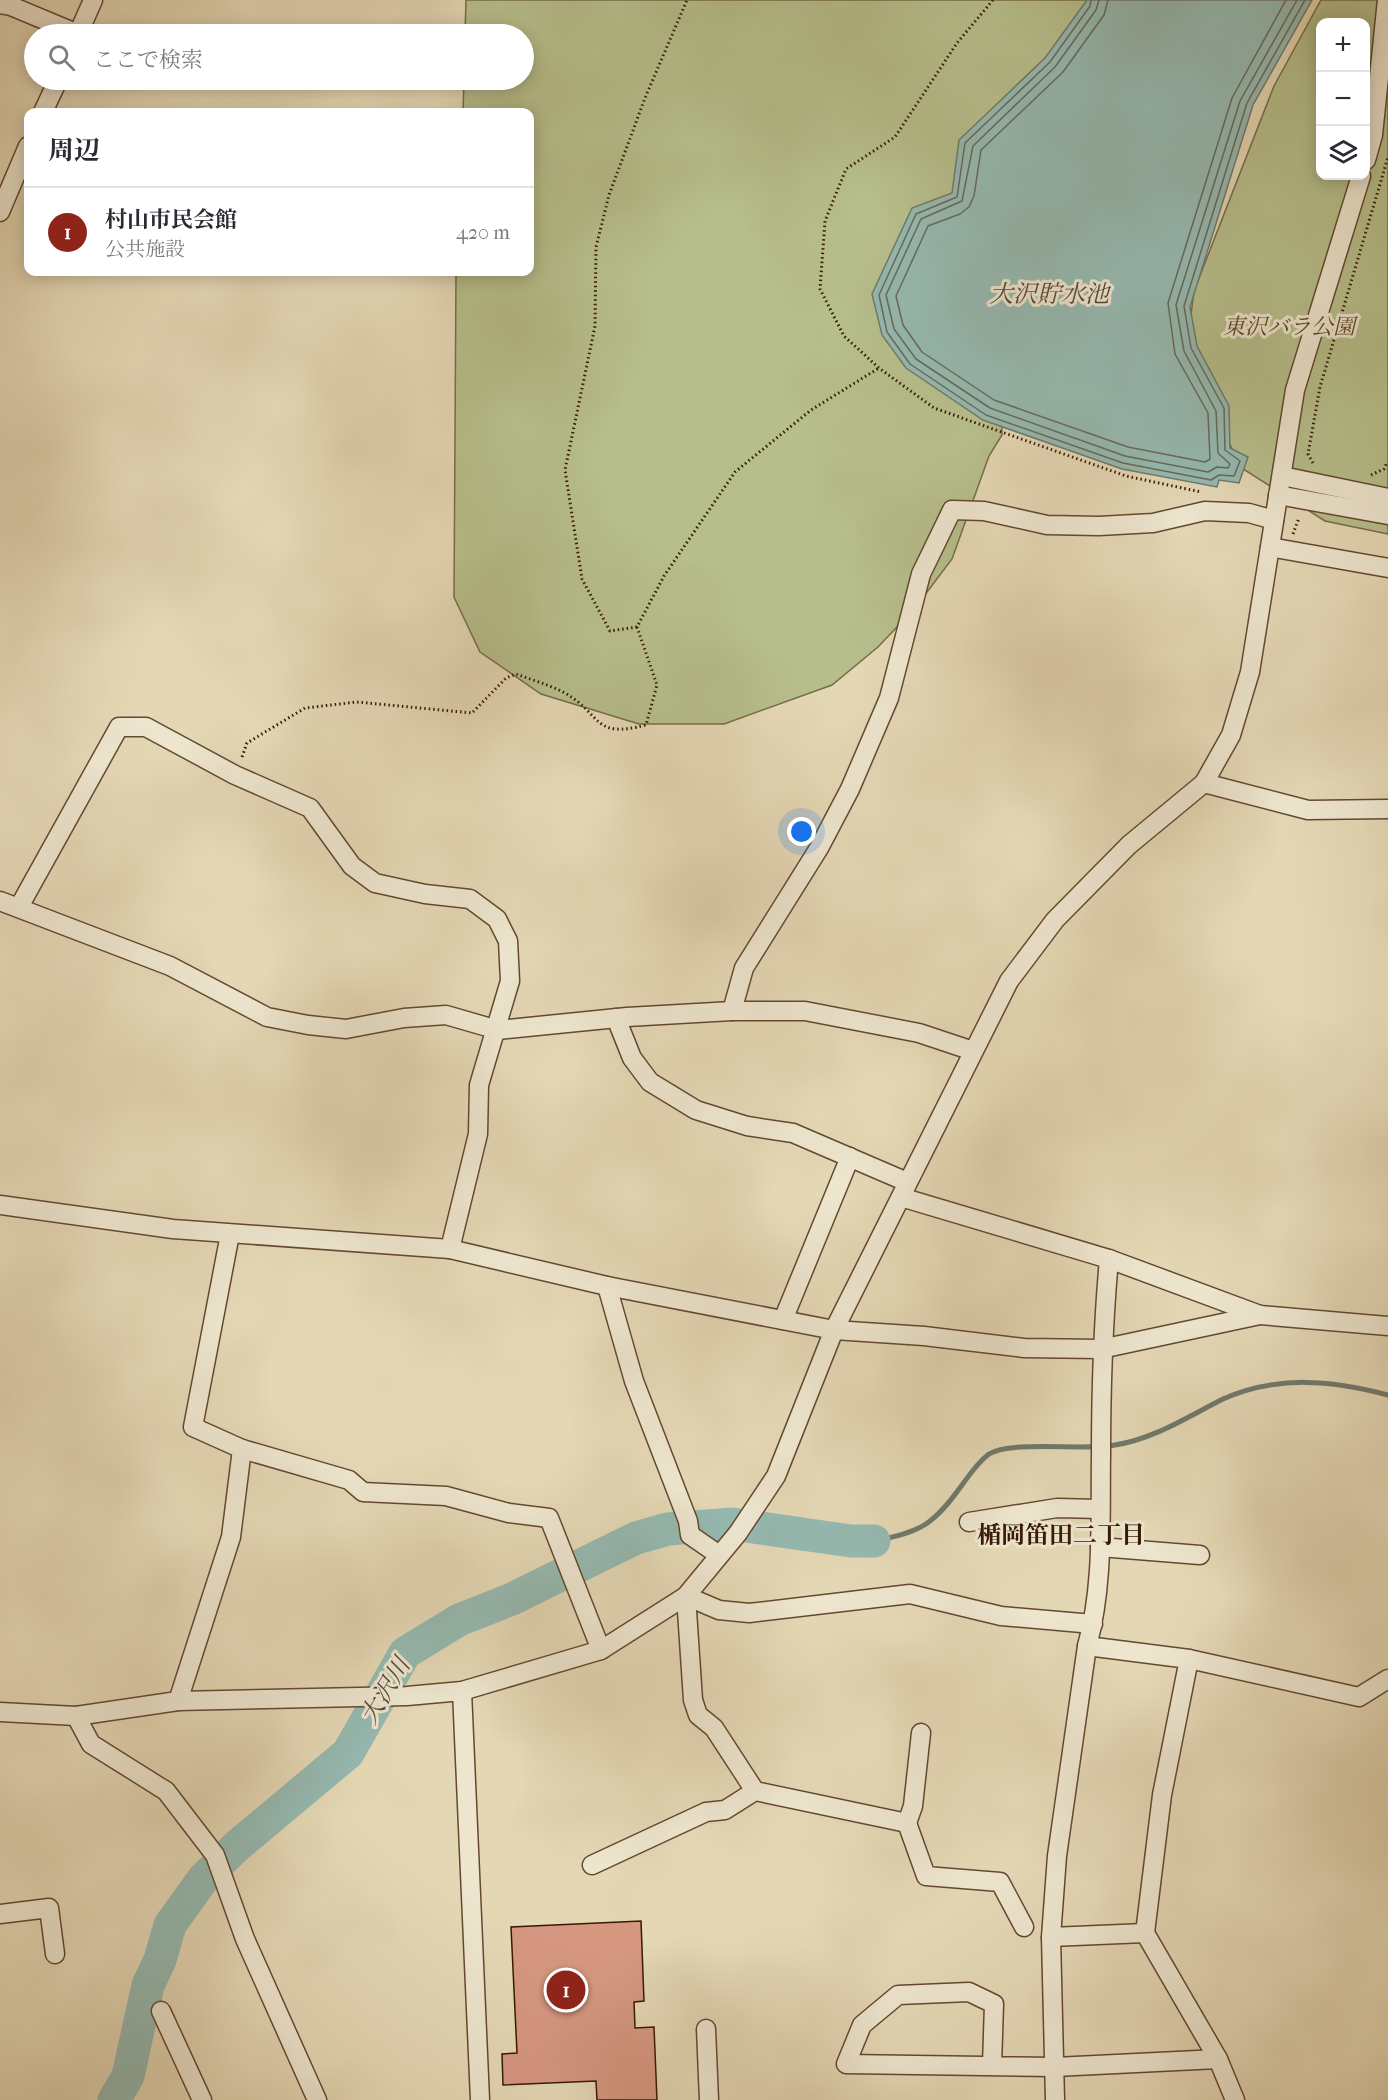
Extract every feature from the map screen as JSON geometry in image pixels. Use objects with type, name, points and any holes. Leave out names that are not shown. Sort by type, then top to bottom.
[{"type":"street","points":[[82,24],[93,0]]},
{"type":"street","points":[[1370,144],[1373,135],[1387,0]]},
{"type":"street","points":[[0,4],[11,6],[54,24]]},
{"type":"street","points":[[45,108],[53,90]]},
{"type":"street","points":[[0,212],[24,156]]},
{"type":"street","points":[[0,1713],[76,1716],[178,1701],[407,1696],[462,1691],[601,1650],[686,1596],[738,1533],[776,1476],[834,1330],[1009,981],[1055,920],[1129,845],[1204,783],[1231,735],[1250,672],[1295,390],[1360,180]]},
{"type":"street","points":[[1282,476],[1388,498]]},
{"type":"street","points":[[1278,495],[1388,515]]},
{"type":"street","points":[[732,1011],[744,969],[819,848],[850,789],[889,698],[921,574],[952,510],[984,511],[1047,525],[1099,526],[1153,523],[1205,511],[1249,513],[1274,520]]},
{"type":"street","points":[[1270,547],[1388,568]]},
{"type":"street","points":[[19,907],[119,727],[146,727],[235,776],[310,808],[352,866],[375,883],[425,894],[470,899],[497,919],[508,940],[510,981],[498,1030],[479,1085],[478,1134],[450,1249]]},
{"type":"street","points":[[1204,783],[1308,810],[1388,808]]},
{"type":"street","points":[[0,901],[170,966],[267,1017],[346,1029],[404,1018],[446,1015],[498,1030],[616,1018],[732,1011],[805,1011],[919,1033],[973,1051]]},
{"type":"street","points":[[616,1018],[632,1058],[650,1082],[696,1110],[747,1126],[793,1133],[850,1157],[904,1190],[1109,1259],[1260,1315],[1388,1326]]},
{"type":"street","points":[[783,1320],[850,1157]]},
{"type":"street","points":[[0,1205],[173,1229],[450,1249],[607,1286],[834,1330],[924,1336],[1024,1348],[1101,1349],[1260,1315]]},
{"type":"street","points":[[230,1234],[193,1427],[242,1449],[349,1480],[363,1492],[446,1496],[509,1513],[549,1518],[564,1562],[601,1650]]},
{"type":"street","points":[[1055,2100],[1051,1937],[1057,1856],[1087,1646],[1093,1624],[1100,1547],[1101,1349],[1109,1259]]},
{"type":"street","points":[[607,1286],[634,1381],[689,1528],[719,1555]]},
{"type":"street","points":[[178,1701],[231,1537],[242,1449]]},
{"type":"street","points":[[969,1522],[1057,1508],[1100,1509]]},
{"type":"street","points":[[1100,1547],[1200,1555]]},
{"type":"street","points":[[686,1596],[719,1610],[749,1613],[910,1594],[1001,1616],[1093,1624]]},
{"type":"street","points":[[686,1596],[693,1700],[698,1715],[714,1728],[755,1791],[907,1823]]},
{"type":"street","points":[[1087,1646],[1189,1659],[1359,1697],[1388,1679]]},
{"type":"street","points":[[1189,1659],[1162,1795],[1144,1933],[1218,2059],[1235,2100]]},
{"type":"street","points":[[462,1691],[480,2100]]},
{"type":"street","points":[[76,1716],[91,1744],[166,1791],[215,1855],[245,1939],[317,2100]]},
{"type":"street","points":[[921,1733],[913,1806],[907,1823],[926,1876],[1000,1882],[1024,1927]]},
{"type":"street","points":[[592,1865],[706,1812],[726,1810],[755,1791]]},
{"type":"street","points":[[0,1914],[49,1908],[55,1954]]},
{"type":"street","points":[[1051,1937],[1144,1933]]},
{"type":"street","points":[[992,2066],[994,2004],[969,1992],[898,1995],[862,2025],[846,2064],[1055,2067],[1218,2059]]},
{"type":"street","points":[[161,2012],[202,2100]]},
{"type":"street","points":[[706,2030],[709,2100]]},
{"type":"path","points":[[637,627],[610,632],[582,579],[565,470],[595,326],[596,247],[609,195],[645,98],[687,0]]},
{"type":"path","points":[[993,0],[957,43],[895,136],[846,169],[825,221],[820,289],[844,336],[879,368],[934,408],[1126,476],[1207,493]]},
{"type":"path","points":[[1319,467],[1311,462],[1308,454],[1320,387],[1388,157]]},
{"type":"path","points":[[235,776],[247,743],[305,708],[357,702],[472,713],[506,678],[516,674],[566,694],[603,726],[621,731],[646,725],[657,685],[637,627],[664,576],[735,472],[811,410],[879,368]]},
{"type":"path","points":[[1367,476],[1384,470],[1387,462]]},
{"type":"green space","points":[[466,0],[1105,0],[1002,358],[1002,435],[989,456],[952,559],[915,608],[878,647],[832,685],[724,724],[639,724],[541,694],[480,652],[454,597],[456,276],[534,276],[534,108],[463,108],[464,90],[534,90],[534,24],[465,24]]},
{"type":"green space","name":"東沢バラ公園","points":[[1321,0],[1388,0],[1388,534],[1325,521],[1240,467],[1187,346],[1194,291],[1274,86]]},
{"type":"water","name":"大沢貯水池","points":[[1087,0],[1312,0],[1253,105],[1190,307],[1197,346],[1229,406],[1230,448],[1248,457],[1239,483],[1219,480],[1217,487],[1122,469],[983,420],[906,368],[882,335],[872,294],[912,208],[952,193],[959,140],[1045,58]]},
{"type":"building","points":[[641,1921],[644,2001],[634,2002],[635,2028],[654,2027],[657,2100],[597,2100],[596,2081],[503,2085],[502,2054],[517,2053],[511,1927]]},
{"type":"waterway","points":[[874,1541],[916,1530],[935,1517],[974,1468],[989,1454],[999,1450],[1030,1447],[1102,1447],[1129,1442],[1144,1438],[1243,1391],[1284,1383],[1326,1383],[1388,1395]]},
{"type":"waterway","name":"大沢川","points":[[114,2100],[128,2076],[148,1985],[160,1960],[170,1925],[203,1879],[237,1846],[348,1753],[405,1653],[459,1620],[512,1599],[636,1538],[668,1529],[732,1524],[851,1541],[874,1541]]},
{"type":"place","name":"村山市民会館","points":[[566,1990]]},
{"type":"district","name":"楯岡笛田二丁目","points":[[1061,1535]]}]
